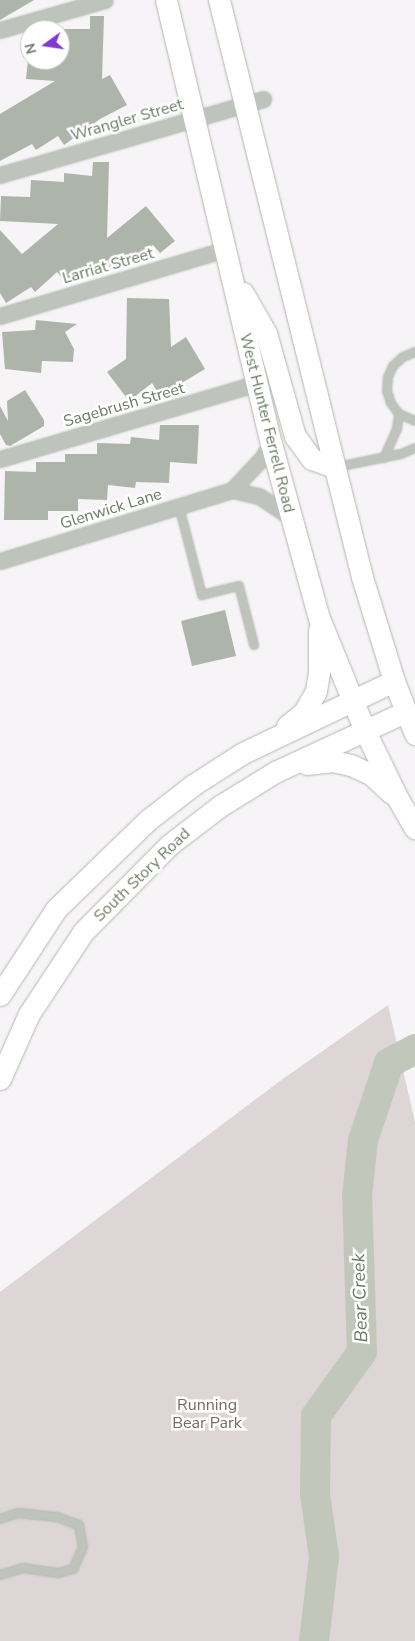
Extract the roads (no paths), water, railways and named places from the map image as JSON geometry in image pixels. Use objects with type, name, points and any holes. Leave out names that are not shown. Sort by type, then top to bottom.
[{"type":"main road","name":"West Hunter Ferrell Road","points":[[166,0],[196,118],[271,443],[319,618],[365,731],[398,799],[415,829]]},
{"type":"main road","points":[[219,0],[254,102],[334,467],[362,577],[394,682],[415,734]]},
{"type":"main road","points":[[232,274],[266,332],[295,436],[312,459],[334,467]]},
{"type":"main road","points":[[266,742],[304,712],[316,691],[319,673],[319,618]]},
{"type":"main road","name":"South Story Road","points":[[0,995],[56,910],[148,820],[193,785],[243,752],[394,682]]},
{"type":"main road","name":"South Story Road","points":[[0,1079],[29,1014],[83,932],[169,845],[220,806],[275,772],[405,712]]},
{"type":"main road","points":[[275,772],[316,761],[342,763],[372,775],[398,799]]},
{"type":"street","points":[[0,30],[105,0]]},
{"type":"street","name":"Wrangler Street","points":[[0,175],[254,102]]},
{"type":"street","name":"Larriat Street","points":[[0,316],[226,249]]},
{"type":"street","name":"Sagebrush Street","points":[[0,459],[258,383]]},
{"type":"street","points":[[232,490],[262,458],[271,443]]},
{"type":"street","name":"Glenwick Lane","points":[[0,561],[232,490],[259,496],[290,517]]},
{"type":"lane","points":[[415,352],[403,357],[393,366],[388,378],[387,391],[390,404],[399,414],[415,421]]},
{"type":"lane","points":[[384,458],[397,429],[399,414]]},
{"type":"lane","points":[[334,467],[384,458],[415,448]]},
{"type":"lane","points":[[179,506],[202,595],[239,586],[254,645]]},
{"type":"lane","points":[[0,1519],[18,1513],[57,1517],[78,1525],[82,1548],[73,1569],[58,1573],[23,1568],[0,1575]]},
{"type":"waterway","name":"Bear Creek","points":[[314,1641],[324,1557],[315,1494],[316,1416],[362,1352],[357,1196],[363,1140],[389,1063],[415,1049]]},
{"type":"park label","name":"Running Bear Park","points":[[207,1414]]}]
